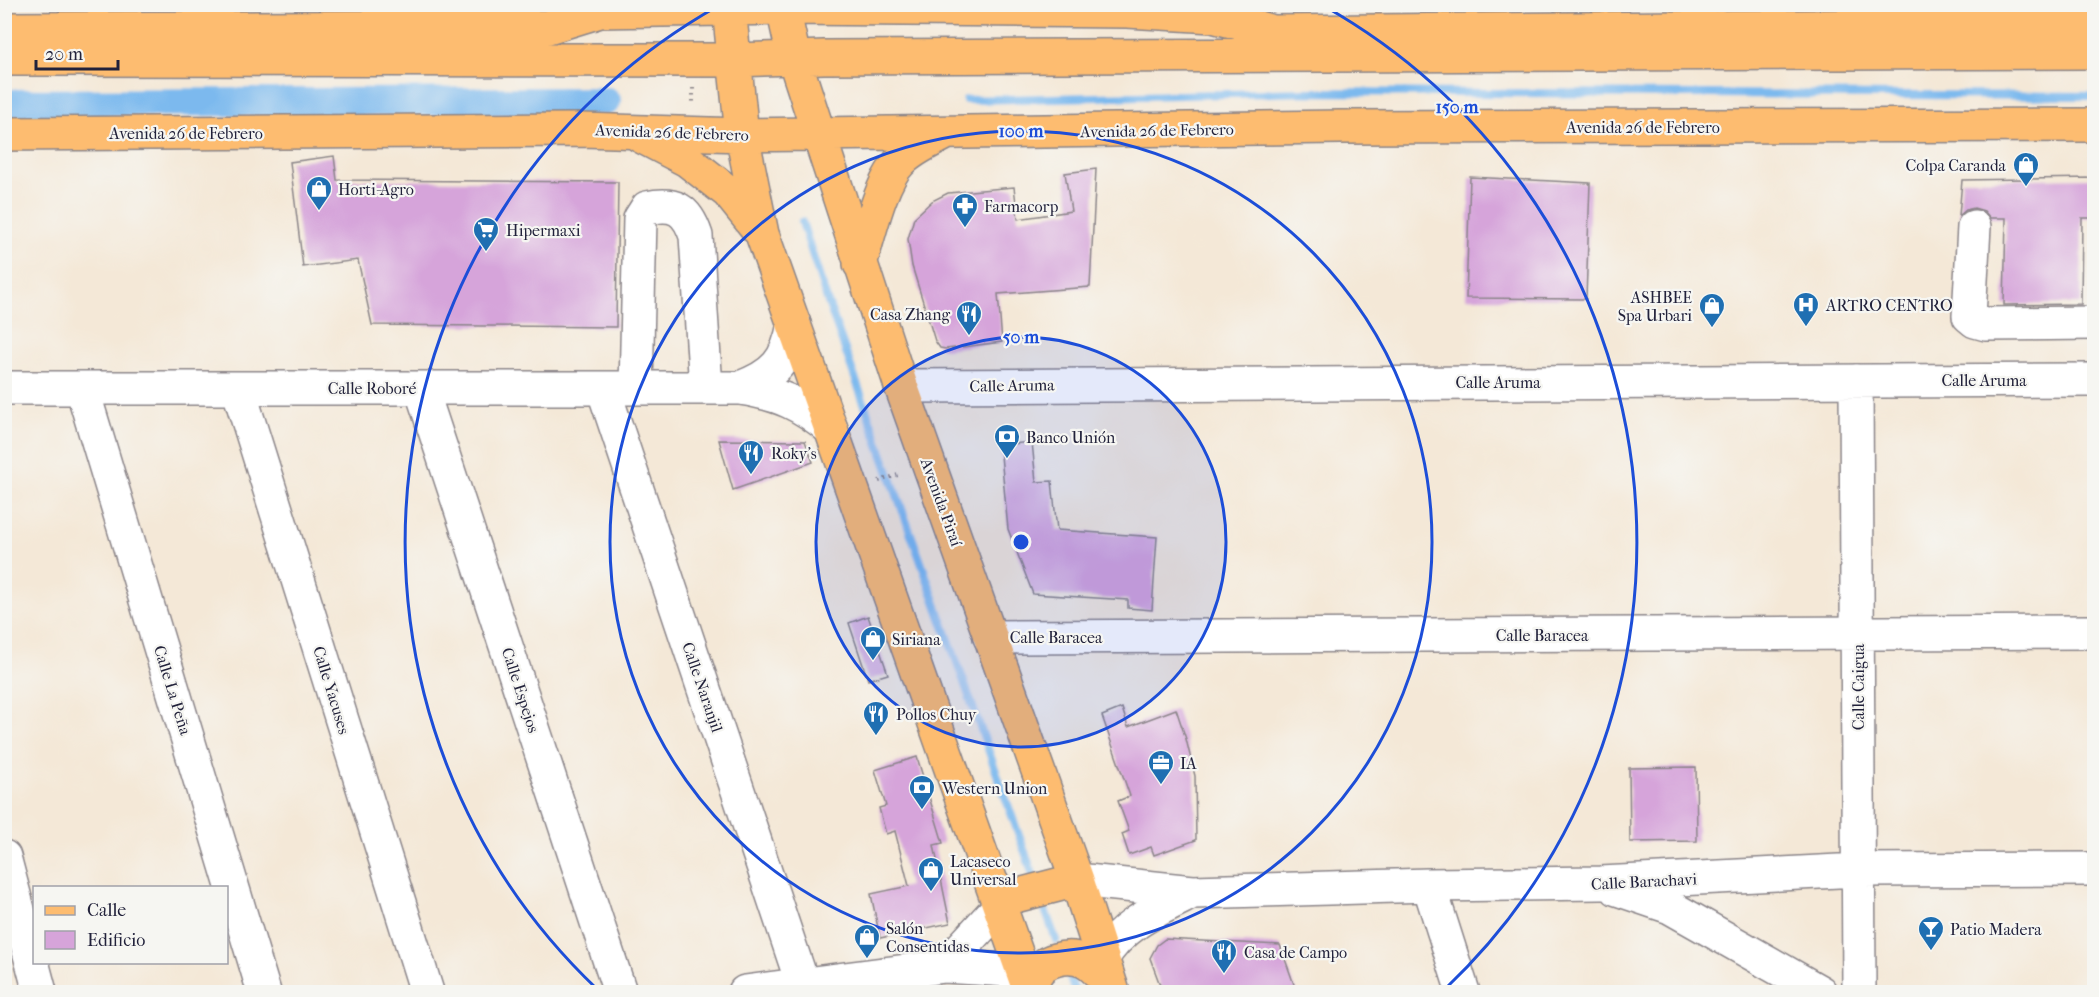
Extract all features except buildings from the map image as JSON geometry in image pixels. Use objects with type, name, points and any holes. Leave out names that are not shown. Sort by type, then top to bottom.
[{"type":"main road","points":[[1623,4],[1694,28]]},
{"type":"main road","points":[[4,29],[548,27],[611,8],[729,6],[1226,10],[1273,32],[2094,24]]},
{"type":"main road","points":[[729,6],[742,135],[762,234],[1029,985]]},
{"type":"main road","name":"Avenida Piraí","points":[[782,6],[794,58],[860,264],[901,386],[1063,839],[1108,978]]},
{"type":"main road","points":[[4,59],[734,60],[2094,52]]},
{"type":"main road","name":"Avenida 26 de Febrero","points":[[5,137],[630,130],[742,135],[1341,127],[2094,125]]},
{"type":"main road","points":[[630,130],[687,160],[728,192],[762,234]]},
{"type":"main road","points":[[860,264],[876,211],[889,179],[899,162],[914,150],[946,133]]},
{"type":"main road","points":[[997,895],[1002,893],[1011,897],[1077,880]]},
{"type":"main road","points":[[1029,985],[1041,969],[1058,959],[1069,958],[1082,960],[1108,978]]},
{"type":"street","points":[[636,388],[640,219],[647,208],[663,205],[677,208],[690,219],[696,236],[706,388]]},
{"type":"street","points":[[1974,227],[1969,316],[1975,321],[1986,324],[2094,323]]},
{"type":"street","name":"Calle Roboré","points":[[740,388],[761,380],[778,366],[790,346],[794,324]]},
{"type":"street","name":"Calle Aruma","points":[[901,386],[2094,380]]},
{"type":"street","name":"Calle Caigua","points":[[1856,381],[1859,993]]},
{"type":"street","name":"Calle Roboré","points":[[4,388],[740,388],[766,392],[790,400],[812,413],[831,429]]},
{"type":"street","name":"Calle La Peña","points":[[82,388],[264,993]]},
{"type":"street","name":"Calle Yacuses","points":[[238,388],[427,993]]},
{"type":"street","name":"Calle Espejos","points":[[421,388],[620,993]]},
{"type":"street","name":"Calle Naranjil","points":[[603,388],[803,985]]},
{"type":"street","name":"Calle Baracea","points":[[990,637],[2094,632]]},
{"type":"street","name":"Calle Barachavi","points":[[1063,839],[1077,856],[1094,865],[1193,892]]},
{"type":"street","points":[[4,857],[40,993]]},
{"type":"street","name":"Calle Barachavi","points":[[1077,880],[1193,892],[1601,883],[1858,870],[2094,869]]},
{"type":"street","points":[[1601,883],[1670,908],[1820,993]]},
{"type":"street","points":[[1429,885],[1463,993]]},
{"type":"street","name":"Calle Barachavi","points":[[1108,978],[1110,944],[1144,917],[1193,892]]},
{"type":"street","points":[[945,966],[997,895]]},
{"type":"street","points":[[745,993],[945,966],[1029,985]]},
{"type":"path","points":[[872,484],[904,473]]},
{"type":"waterway","points":[[966,100],[1308,92],[2094,96]]},
{"type":"waterway","points":[[4,103],[607,101]]},
{"type":"waterway","points":[[802,222],[825,294],[1036,883]]},
{"type":"waterway","points":[[1044,907],[1056,940]]},
{"type":"waterway","points":[[1066,967],[1075,992]]},
{"type":"place","name":"Colpa Caranda","points":[[2026,188]]},
{"type":"place","name":"Horti-Agro","points":[[319,212]]},
{"type":"place","name":"Farmacorp","points":[[965,229]]},
{"type":"place","name":"Hipermaxi","points":[[486,253]]},
{"type":"place","name":"ARTRO CENTRO","points":[[1806,328]]},
{"type":"place","name":"ASHBEE Spa Urbari","points":[[1712,329]]},
{"type":"place","name":"Casa Zhang","points":[[969,337]]},
{"type":"place","name":"Banco Unión","points":[[1007,460]]},
{"type":"place","name":"Roky's","points":[[751,476]]},
{"type":"place","name":"Siriana","points":[[873,662]]},
{"type":"place","name":"Pollos Chuy","points":[[876,737]]},
{"type":"place","name":"IA","points":[[1161,786]]},
{"type":"place","name":"Western Union","points":[[922,811]]},
{"type":"place","name":"Lacaseco Universal","points":[[931,893]]},
{"type":"place","name":"Patio Madera","points":[[1931,952]]},
{"type":"place","name":"Salón Consentidas","points":[[867,960]]},
{"type":"place","name":"Casa de Campo","points":[[1224,975]]}]
